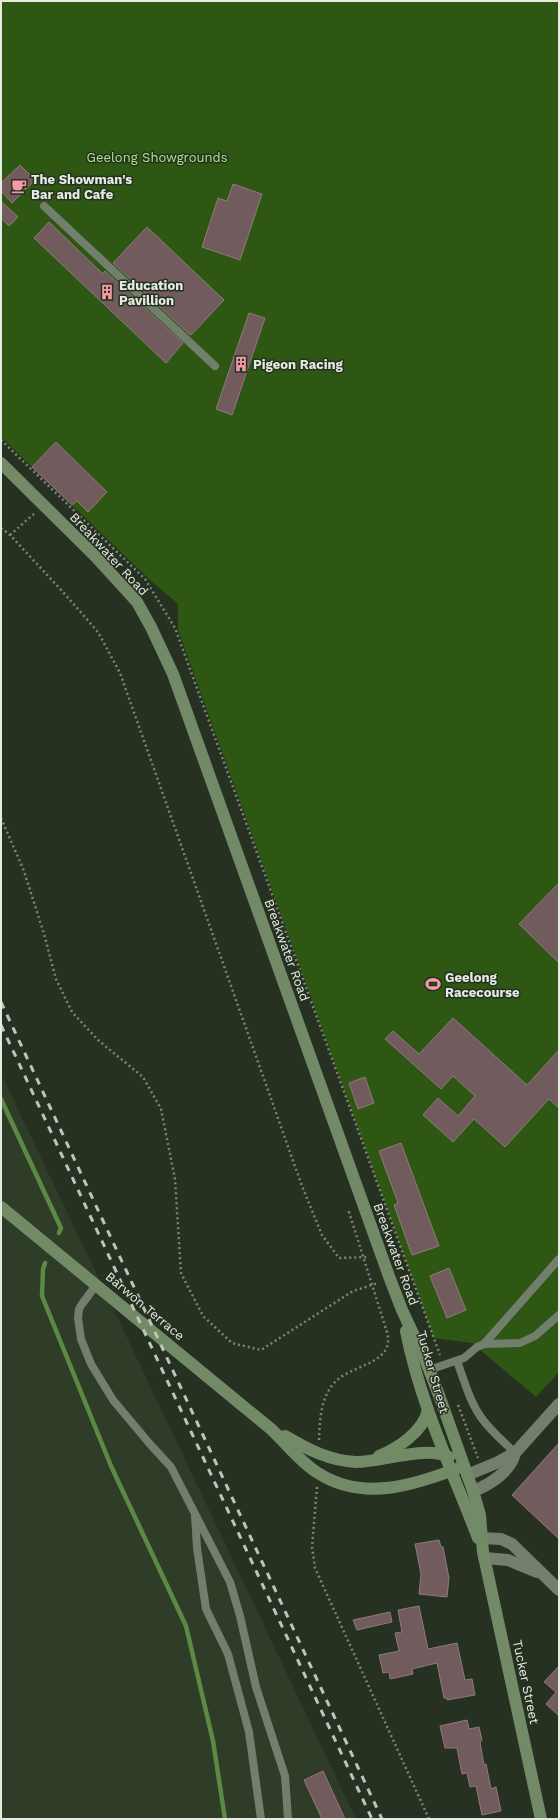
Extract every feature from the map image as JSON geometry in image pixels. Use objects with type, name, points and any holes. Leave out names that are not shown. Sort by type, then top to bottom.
[{"type":"street","name":"Breakwater Road","points":[[1,463],[95,556],[137,602],[151,627],[173,674],[381,1255],[402,1310],[429,1370],[473,1491]]},
{"type":"street","name":"Barwon Terrace","points":[[1,1207],[97,1284],[271,1429],[312,1469],[328,1479],[343,1484],[369,1488],[391,1488],[420,1482],[452,1471],[466,1470]]},
{"type":"street","name":"Tucker Street","points":[[402,1310],[428,1410],[444,1454],[480,1538],[541,1819]]},
{"type":"street","points":[[418,1374],[429,1370]]},
{"type":"street","points":[[444,1454],[466,1470],[496,1464],[515,1453],[559,1404]]},
{"type":"street","name":"Barwon Terrace","points":[[354,1462],[378,1456],[400,1445],[422,1424],[428,1410]]},
{"type":"street","name":"Barwon Terrace","points":[[271,1429],[318,1453],[337,1459],[354,1462],[374,1461],[427,1452],[444,1454]]},
{"type":"street","points":[[466,1470],[458,1487],[473,1491],[486,1486],[501,1474],[512,1463],[515,1453]]},
{"type":"street","name":"Tucker Street","points":[[473,1491],[480,1515],[480,1538]]},
{"type":"street","points":[[480,1538],[501,1539],[509,1542],[559,1590]]},
{"type":"street","points":[[484,1555],[515,1562],[542,1574]]},
{"type":"lane","points":[[44,206],[214,366]]},
{"type":"lane","points":[[484,1344],[559,1259]]},
{"type":"lane","points":[[97,1284],[82,1304],[78,1318],[81,1339],[91,1364],[122,1413],[172,1467],[184,1488],[194,1513],[232,1589],[240,1616],[256,1687],[285,1776],[288,1819]]},
{"type":"lane","points":[[429,1370],[457,1361],[484,1344],[520,1342],[535,1336],[559,1315]]},
{"type":"lane","points":[[457,1361],[471,1398],[482,1419],[515,1453]]},
{"type":"lane","points":[[194,1513],[197,1548],[206,1609],[228,1654],[249,1732],[261,1819]]},
{"type":"path","points":[[10,535],[44,506]]},
{"type":"path","points":[[1,528],[10,535],[98,632],[120,673],[299,1178],[322,1235],[339,1258],[381,1255]]},
{"type":"path","points":[[1,818],[24,871],[44,934],[56,979],[72,1012],[100,1041],[143,1077],[161,1109],[175,1179],[181,1273],[203,1316],[232,1343],[261,1350],[353,1291],[390,1279]]},
{"type":"shaded area","points":[[1,1074],[133,1350],[356,1819],[1,1819]]},
{"type":"green space","name":"Geelong Racecourse","points":[[1,1],[559,1],[559,1372],[536,1397],[472,1343],[434,1338],[178,630],[178,604],[151,581],[1,437]]},
{"type":"building","points":[[20,165],[35,180],[12,203],[1,191],[1,183]]},
{"type":"building","points":[[233,184],[262,194],[240,260],[202,247],[218,198],[227,201]]},
{"type":"building","points":[[1,201],[18,217],[9,226],[1,218]]},
{"type":"building","name":"Education Pavillion","points":[[49,222],[103,274],[105,271],[183,343],[166,363],[34,238]]},
{"type":"building","points":[[147,227],[224,300],[190,335],[113,263]]},
{"type":"building","name":"Pigeon Racing","points":[[249,313],[265,318],[232,415],[216,409]]},
{"type":"building","points":[[56,442],[107,492],[88,512],[77,501],[72,505],[32,467]]},
{"type":"building","points":[[559,883],[559,963],[519,924]]},
{"type":"building","points":[[453,1018],[527,1085],[559,1050],[559,1108],[549,1099],[505,1147],[474,1119],[453,1142],[423,1115],[438,1098],[458,1116],[475,1096],[453,1076],[441,1089],[385,1039],[393,1031],[419,1054]]},
{"type":"building","points":[[365,1077],[374,1103],[358,1109],[349,1083]]},
{"type":"building","points":[[401,1143],[439,1246],[412,1255],[394,1205],[398,1203],[379,1151]]},
{"type":"building","points":[[449,1268],[466,1310],[447,1318],[430,1276]]},
{"type":"building","points":[[559,1443],[559,1539],[512,1495]]},
{"type":"building","points":[[439,1540],[441,1547],[443,1547],[449,1578],[447,1597],[419,1594],[421,1574],[415,1544]]},
{"type":"building","points":[[419,1606],[428,1649],[457,1643],[465,1680],[472,1679],[475,1695],[447,1700],[447,1698],[444,1698],[437,1663],[412,1669],[413,1674],[390,1679],[389,1672],[383,1673],[379,1655],[399,1651],[395,1633],[402,1632],[398,1610]]},
{"type":"building","points":[[390,1612],[392,1622],[357,1630],[353,1620]]},
{"type":"building","points":[[559,1666],[559,1716],[546,1704],[556,1692],[544,1682]]},
{"type":"building","points":[[467,1720],[469,1729],[479,1727],[482,1740],[480,1742],[484,1765],[486,1764],[491,1789],[496,1787],[501,1811],[482,1815],[476,1786],[470,1787],[467,1773],[462,1774],[457,1748],[445,1748],[440,1726]]},
{"type":"building","points":[[323,1771],[345,1819],[322,1819],[304,1780]]},
{"type":"waterway","points":[[1,1099],[61,1228],[59,1233]]},
{"type":"waterway","points":[[45,1263],[43,1269],[42,1296],[111,1466],[186,1626],[213,1741],[225,1819]]},
{"type":"railway","points":[[1,1002],[382,1819]]},
{"type":"railway","points":[[1,1025],[372,1819]]},
{"type":"place","name":"The Showman's Bar and Cafe","points":[[19,186]]},
{"type":"place","name":"Education Pavillion","points":[[107,292]]},
{"type":"place","name":"Pigeon Racing","points":[[241,364]]},
{"type":"place","name":"Geelong Racecourse","points":[[433,984]]},
{"type":"park label","name":"Geelong Showgrounds","points":[[157,157]]}]
